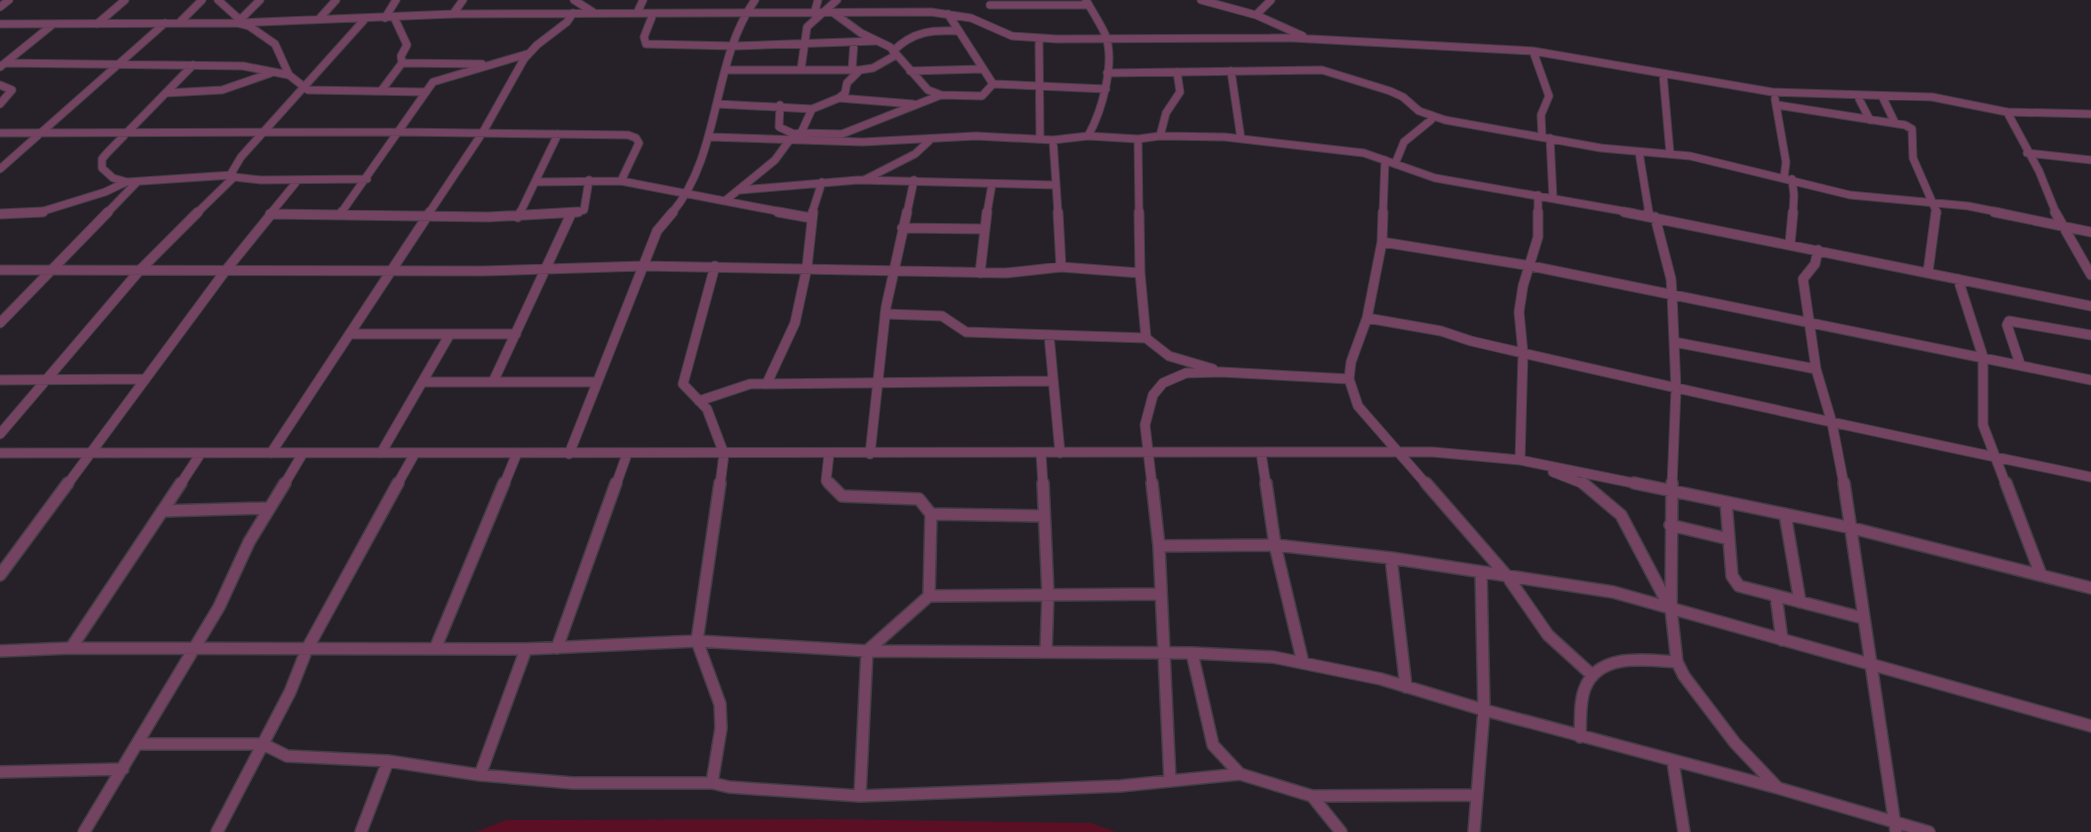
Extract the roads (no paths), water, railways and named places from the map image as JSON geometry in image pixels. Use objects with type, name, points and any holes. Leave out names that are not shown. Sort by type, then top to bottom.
[{"type":"street","points":[[0,7],[9,0]]},
{"type":"street","points":[[97,24],[125,0]]},
{"type":"street","points":[[179,23],[202,0]]},
{"type":"street","points":[[218,0],[238,19],[237,23]]},
{"type":"street","points":[[237,23],[260,0]]},
{"type":"street","points":[[320,19],[336,0]]},
{"type":"street","points":[[385,18],[396,0]]},
{"type":"street","points":[[453,13],[463,0]]},
{"type":"street","points":[[637,13],[643,0]]},
{"type":"street","points":[[569,454],[657,231],[688,194],[709,137],[726,70],[745,14],[755,0]]},
{"type":"street","points":[[817,14],[818,0]]},
{"type":"street","points":[[801,69],[807,27],[817,14],[837,0]]},
{"type":"street","points":[[975,19],[997,0]]},
{"type":"street","points":[[1256,15],[1271,0]]},
{"type":"street","points":[[576,1],[593,12]]},
{"type":"street","points":[[1206,1],[1256,15],[1300,36],[1327,39]]},
{"type":"street","points":[[990,5],[1087,2],[1106,37],[1107,73],[1100,116],[1088,136]]},
{"type":"street","points":[[929,4],[931,12]]},
{"type":"street","points":[[0,24],[237,23],[453,13],[931,12],[975,19],[1012,36],[1039,39],[1327,39],[1533,51],[1772,92],[1931,97],[2007,112],[2091,114]]},
{"type":"street","points":[[271,453],[482,132],[527,54],[567,22],[573,13]]},
{"type":"street","points":[[653,14],[644,37],[646,44],[734,46],[877,41]]},
{"type":"street","points":[[835,14],[894,53],[928,89],[941,95]]},
{"type":"street","points":[[948,14],[993,83],[1040,88],[1106,89]]},
{"type":"street","points":[[381,90],[402,64],[401,57],[407,45],[394,17]]},
{"type":"street","points":[[0,435],[140,270],[233,176],[241,157],[365,19]]},
{"type":"street","points":[[0,169],[166,23]]},
{"type":"street","points":[[237,23],[249,26],[275,44],[289,75],[308,90],[425,92]]},
{"type":"street","points":[[3,65],[52,24]]},
{"type":"street","points":[[726,70],[873,68],[894,53],[907,36],[923,30],[959,31]]},
{"type":"street","points":[[1039,39],[1040,138]]},
{"type":"street","points":[[717,104],[780,105],[812,109],[839,98],[845,93],[847,83],[856,70],[854,41]]},
{"type":"street","points":[[1533,51],[1549,96],[1541,115],[1553,198]]},
{"type":"street","points":[[340,215],[433,82],[527,54]]},
{"type":"street","points":[[402,64],[493,64]]},
{"type":"street","points":[[3,65],[243,65],[289,75]]},
{"type":"street","points":[[132,182],[107,174],[102,163],[104,156],[193,65]]},
{"type":"street","points":[[910,71],[983,69]]},
{"type":"street","points":[[1107,73],[1308,69],[1337,72],[1403,96],[1419,111],[1445,120],[1601,148],[1670,153],[1857,196],[1932,201],[2091,232]]},
{"type":"street","points":[[1231,71],[1241,139]]},
{"type":"street","points":[[166,93],[222,90],[272,72]]},
{"type":"street","points":[[1160,136],[1166,113],[1178,100],[1182,88],[1177,72]]},
{"type":"street","points":[[1662,74],[1669,99],[1666,121],[1670,153]]},
{"type":"street","points":[[840,137],[869,121],[941,95],[982,96],[993,83]]},
{"type":"street","points":[[0,85],[12,90],[0,104]]},
{"type":"street","points":[[1772,92],[1777,105],[1788,178],[1797,202],[1789,227],[1790,244]]},
{"type":"street","points":[[1857,95],[1870,120]]},
{"type":"street","points":[[1882,96],[1895,123]]},
{"type":"street","points":[[839,98],[917,104]]},
{"type":"street","points":[[780,105],[779,127],[796,135]]},
{"type":"street","points":[[1777,105],[1895,123],[1912,129],[1913,158],[1937,214],[1928,272]]},
{"type":"street","points":[[726,200],[741,190],[796,135],[812,109]]},
{"type":"street","points":[[2007,112],[2039,171],[2060,224],[2091,275]]},
{"type":"street","points":[[1395,164],[1404,142],[1431,120],[1431,115]]},
{"type":"street","points":[[867,142],[869,121]]},
{"type":"street","points":[[0,133],[482,132],[628,135],[636,138],[639,146],[621,181]]},
{"type":"street","points":[[518,217],[558,134]]},
{"type":"street","points":[[709,137],[796,135],[840,137],[867,142],[905,139],[929,141],[975,136],[1053,140],[1088,136],[1138,139],[1160,136],[1241,139],[1334,148],[1364,153],[1435,178],[1652,216],[2091,306]]},
{"type":"street","points":[[1138,139],[1140,273],[1146,338]]},
{"type":"street","points":[[1053,140],[1054,186],[1060,217],[1061,267]]},
{"type":"street","points":[[860,182],[915,154],[929,141]]},
{"type":"street","points":[[1639,152],[1652,216],[1671,279],[1676,389],[1670,525],[1671,609],[1677,662],[1735,743],[1778,788]]},
{"type":"street","points":[[2027,153],[2091,160]]},
{"type":"street","points":[[1385,160],[1381,242],[1367,318],[1349,379],[1358,406],[1507,576],[1548,635],[1591,674]]},
{"type":"street","points":[[0,214],[35,214],[132,182],[233,176],[298,180],[366,179]]},
{"type":"street","points":[[0,575],[226,270],[298,180]]},
{"type":"street","points":[[270,214],[518,217],[571,214],[583,211],[589,180]]},
{"type":"street","points":[[741,190],[777,184],[914,180],[1054,186]]},
{"type":"street","points":[[870,454],[886,314],[914,180]]},
{"type":"street","points":[[536,182],[621,181],[811,218]]},
{"type":"street","points":[[0,323],[132,182]]},
{"type":"street","points":[[766,383],[795,323],[807,267],[811,218],[822,182]]},
{"type":"street","points":[[980,273],[992,184]]},
{"type":"street","points":[[1520,460],[1523,353],[1519,312],[1523,286],[1538,236],[1538,195]]},
{"type":"street","points":[[493,382],[543,269],[571,214]]},
{"type":"street","points":[[902,228],[984,229]]},
{"type":"street","points":[[1381,242],[1531,266],[2091,380]]},
{"type":"street","points":[[1818,250],[1815,264],[1803,279],[1816,369],[1832,423],[1852,528],[1895,827]]},
{"type":"street","points":[[0,270],[392,271],[715,266],[980,273],[1061,267],[1140,273]]},
{"type":"street","points":[[712,783],[722,728],[720,704],[697,641],[724,454],[707,409],[683,384],[715,266]]},
{"type":"street","points":[[1958,279],[1983,357],[1982,419],[1993,457],[2041,575]]},
{"type":"street","points":[[886,314],[942,316],[966,332],[1146,338],[1169,356],[1221,372]]},
{"type":"street","points":[[1367,318],[1441,331],[1471,341],[1676,389],[1759,404],[1832,423],[2091,477]]},
{"type":"street","points":[[2020,364],[2007,325],[2009,321],[2091,335]]},
{"type":"street","points":[[350,334],[516,334]]},
{"type":"street","points":[[381,453],[450,334]]},
{"type":"street","points":[[1049,335],[1059,453]]},
{"type":"street","points":[[1674,342],[1816,369]]},
{"type":"street","points":[[1170,781],[1159,547],[1145,425],[1153,395],[1163,383],[1186,373],[1221,372],[1349,379]]},
{"type":"street","points":[[0,380],[145,379]]},
{"type":"street","points":[[699,401],[750,384],[766,383],[1053,381]]},
{"type":"street","points":[[424,382],[596,382]]},
{"type":"street","points":[[0,453],[1433,452],[1520,460],[1785,514],[1852,528],[2091,588]]},
{"type":"street","points":[[71,648],[201,453]]},
{"type":"street","points":[[84,832],[194,650],[269,508],[303,453]]},
{"type":"street","points":[[217,832],[290,692],[307,649],[415,453]]},
{"type":"street","points":[[435,649],[517,453]]},
{"type":"street","points":[[1041,453],[1048,594],[1046,652]]},
{"type":"street","points":[[1261,453],[1275,545],[1303,663]]},
{"type":"street","points":[[557,648],[626,454]]},
{"type":"street","points":[[829,454],[826,481],[842,496],[919,499],[931,514],[929,596]]},
{"type":"street","points":[[1520,460],[1583,483],[1620,515],[1671,609]]},
{"type":"street","points":[[1726,502],[1734,582],[1739,586],[1863,618]]},
{"type":"street","points":[[162,511],[269,508]]},
{"type":"street","points":[[931,514],[1043,516]]},
{"type":"street","points":[[1785,514],[1800,602]]},
{"type":"street","points":[[1670,525],[1729,539]]},
{"type":"street","points":[[1159,547],[1275,545],[1391,558],[1613,592],[2091,726]]},
{"type":"street","points":[[1391,558],[1406,687]]},
{"type":"street","points":[[1474,832],[1484,710],[1482,572]]},
{"type":"street","points":[[860,796],[867,651],[929,596],[1161,594]]},
{"type":"street","points":[[1776,596],[1782,640]]},
{"type":"street","points":[[0,651],[71,648],[526,649],[697,641],[867,651],[1165,652],[1273,657],[1381,679],[1580,737],[1778,788],[1895,827],[1928,832]]},
{"type":"street","points":[[480,775],[526,649]]},
{"type":"street","points":[[1192,653],[1213,745],[1240,774]]},
{"type":"street","points":[[1580,737],[1585,690],[1591,674],[1616,661],[1677,662]]},
{"type":"street","points":[[138,744],[263,744],[287,756],[388,761],[480,775],[573,783],[712,783],[729,787],[860,796],[1120,786],[1240,774],[1312,796],[1477,795]]},
{"type":"street","points":[[361,832],[388,761]]},
{"type":"street","points":[[1673,762],[1684,832]]},
{"type":"street","points":[[0,772],[122,769]]},
{"type":"street","points":[[1312,796],[1341,832]]}]
